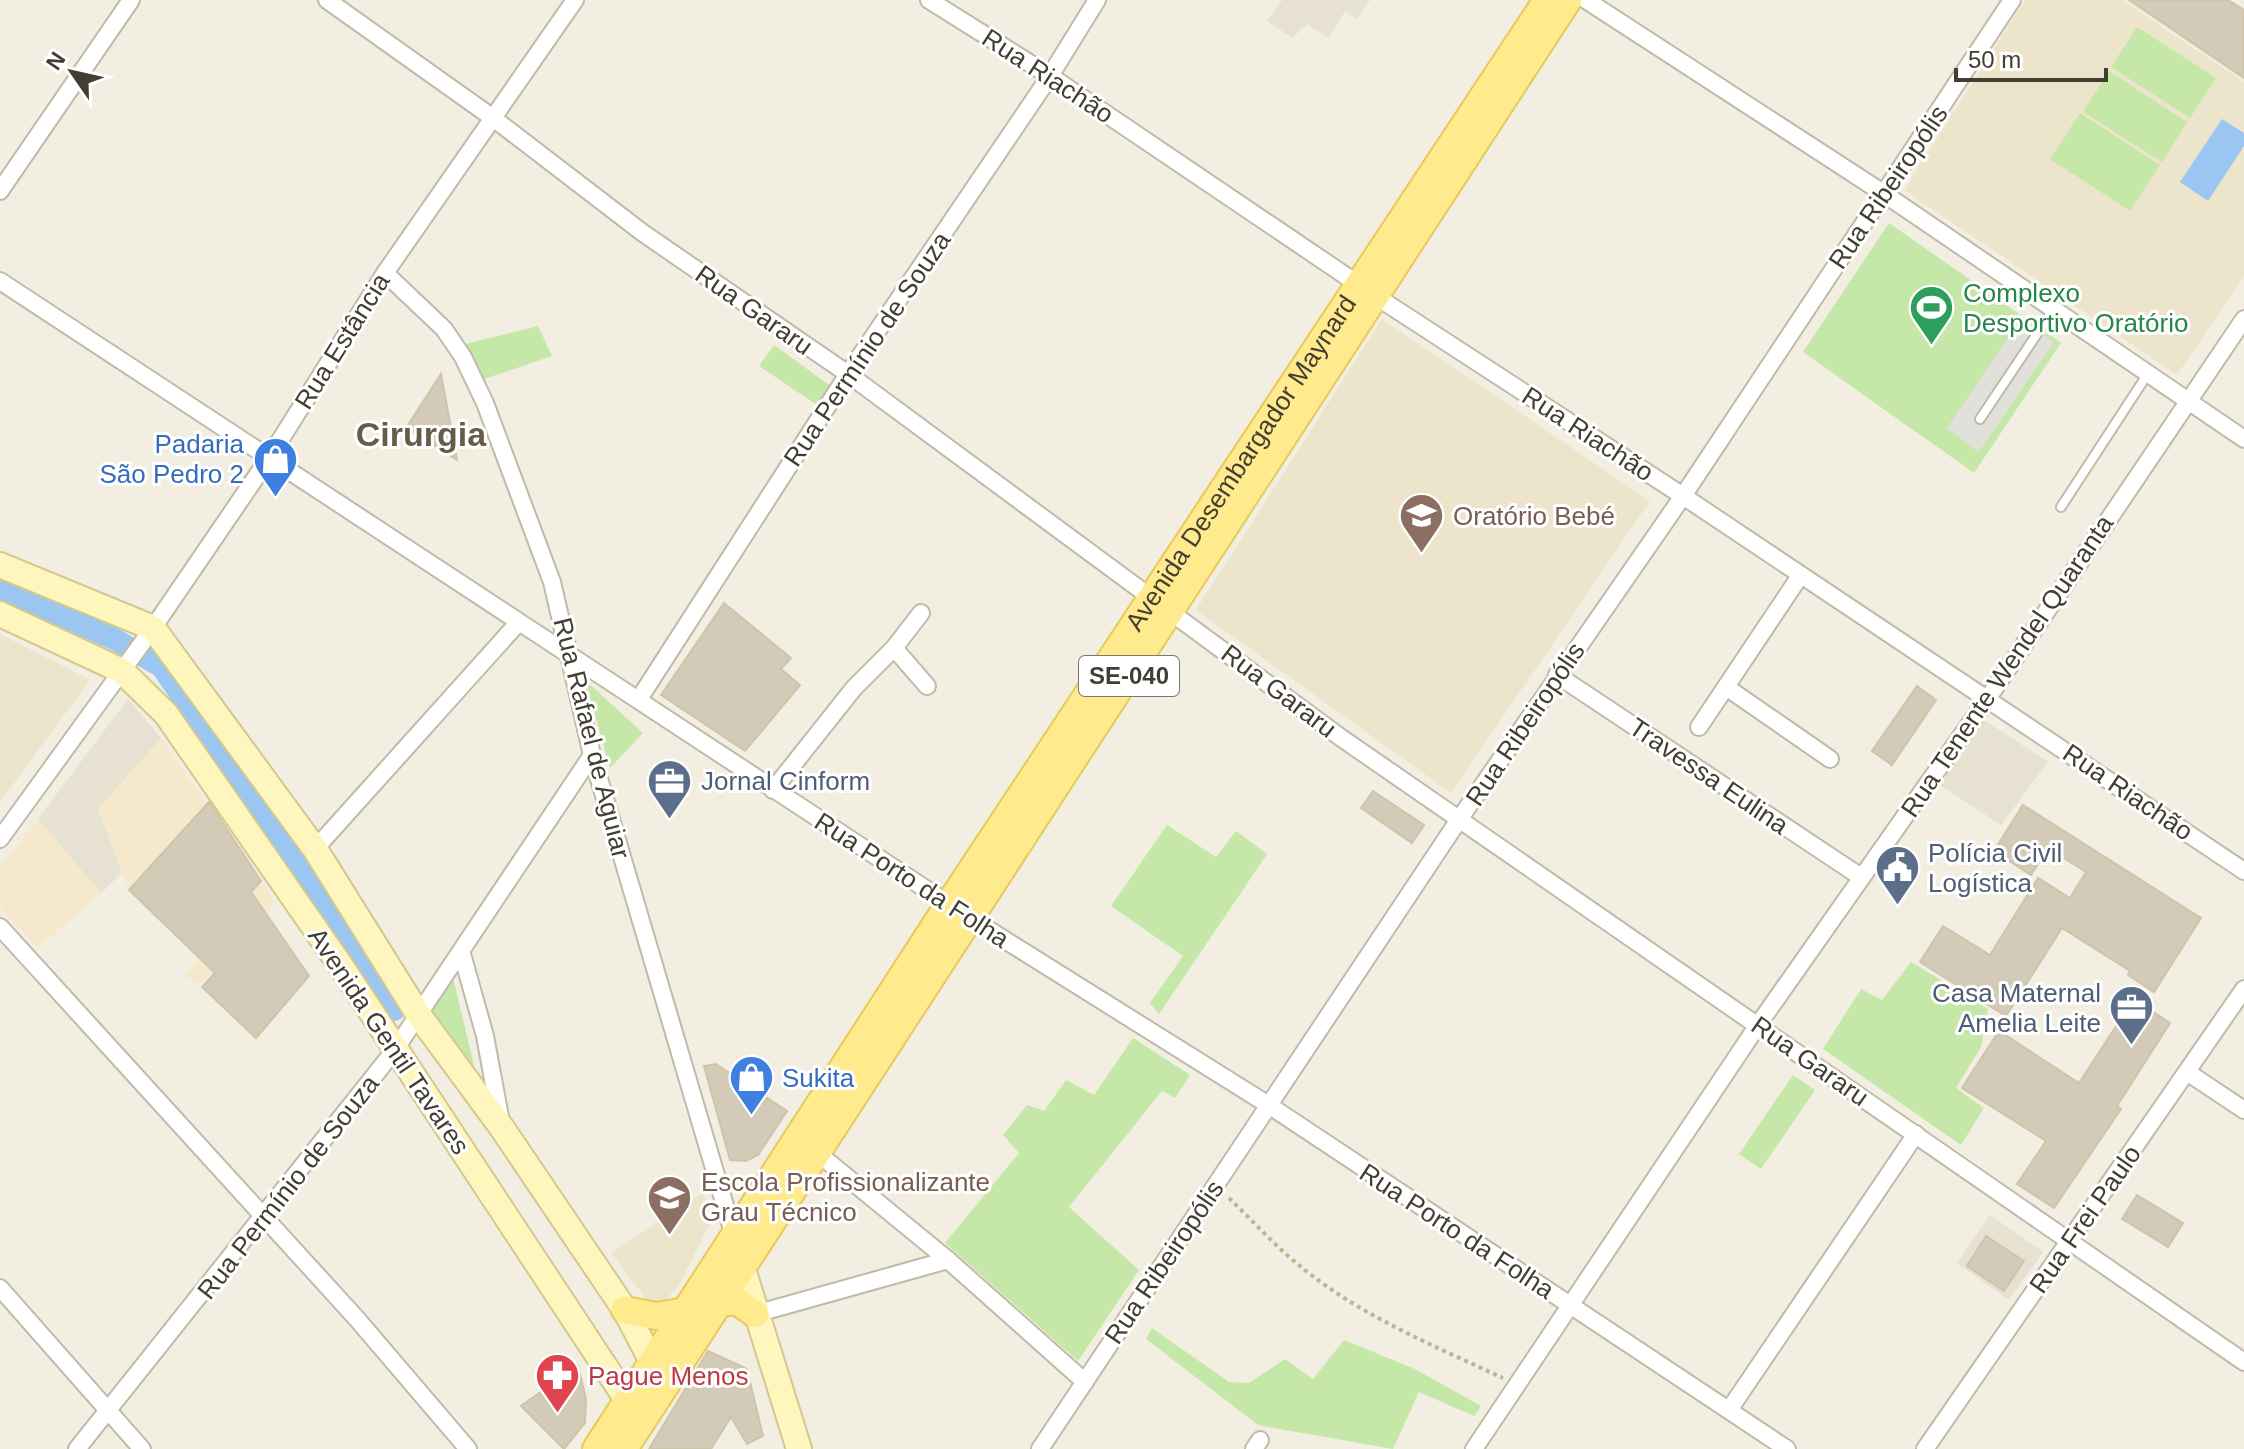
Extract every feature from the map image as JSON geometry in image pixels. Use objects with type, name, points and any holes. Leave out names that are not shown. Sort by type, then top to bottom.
[{"type":"main road","name":"Avenida Desembargador Maynard","points":[[1369,291],[1547,0]]},
{"type":"main road","name":"Avenida Desembargador Maynard","points":[[596,1449],[634,1411],[658,1373],[686,1311],[734,1236],[959,911],[1369,291],[1568,0]]},
{"type":"main road","points":[[0,565],[151,631]]},
{"type":"main road","name":"Avenida Gentil Tavares","points":[[0,614],[124,669],[166,714],[396,1048],[634,1411]]},
{"type":"main road","name":"Avenida Gentil Tavares","points":[[151,631],[315,849],[417,1017],[502,1128],[625,1310],[658,1373]]},
{"type":"main road","name":"Avenida Desembargador Maynard","points":[[658,1373],[719,1302],[742,1268],[959,911]]},
{"type":"main road","points":[[734,1236],[755,1314],[799,1449]]},
{"type":"main road","points":[[719,1302],[738,1302],[755,1314]]},
{"type":"main road","points":[[625,1310],[656,1316],[686,1311]]},
{"type":"main road","name":"Avenida Desembargador Maynard","points":[[624,1449],[634,1411]]},
{"type":"street","points":[[0,191],[131,0]]},
{"type":"street","name":"Rua Gararu","points":[[327,0],[493,118],[643,233],[848,374],[1458,821],[2071,1240],[2244,1362]]},
{"type":"street","name":"Rua Estância","points":[[0,839],[151,631],[269,458],[385,273],[575,0]]},
{"type":"street","name":"Rua Riachão","points":[[929,0],[1050,76],[2244,871]]},
{"type":"street","name":"Rua Permínio de Souza","points":[[639,699],[848,374],[1050,76],[1097,0]]},
{"type":"street","points":[[1586,0],[1883,193],[2244,439]]},
{"type":"street","name":"Rua Ribeiropólis","points":[[1040,1449],[1458,821],[1683,496],[2012,0]]},
{"type":"street","name":"Rua Rafael de Aguiar","points":[[385,273],[444,329],[463,357],[485,403],[552,582],[592,755],[734,1236]]},
{"type":"street","name":"Rua Porto da Folha","points":[[0,281],[959,911],[1270,1106],[1787,1449]]},
{"type":"street","name":"Rua Tenente Wendel Quaranta","points":[[1474,1449],[1758,1025],[1988,698],[2244,319]]},
{"type":"street","points":[[1699,727],[1800,576]]},
{"type":"street","points":[[773,790],[854,688],[894,648],[921,613]]},
{"type":"street","points":[[315,849],[518,623]]},
{"type":"street","points":[[894,648],[927,686]]},
{"type":"street","name":"Travessa Eulina","points":[[1557,675],[1861,877]]},
{"type":"street","points":[[1726,687],[1830,759]]},
{"type":"street","name":"Rua Permínio de Souza","points":[[77,1449],[263,1220],[396,1048],[462,954],[592,755]]},
{"type":"street","points":[[0,927],[263,1220],[357,1319],[468,1449]]},
{"type":"street","name":"Avenida Gentil Tavares","points":[[462,954],[485,1036],[502,1128]]},
{"type":"street","name":"Rua Frei Paulo","points":[[1925,1449],[2244,989]]},
{"type":"street","points":[[2187,1072],[2244,1110]]},
{"type":"street","points":[[1729,1410],[1916,1134]]},
{"type":"street","points":[[815,1151],[948,1260],[1085,1382]]},
{"type":"street","points":[[755,1314],[948,1260]]},
{"type":"street","points":[[0,1288],[142,1449]]},
{"type":"lane","points":[[1980,419],[2053,310]]},
{"type":"lane","points":[[2061,507],[2147,375]]},
{"type":"path","points":[[1216,1185],[1300,1267],[1407,1333],[1516,1385]]},
{"type":"shaded area","points":[[1282,0],[1370,0],[1356,19],[1345,11],[1329,38],[1307,24],[1292,38],[1267,21]]},
{"type":"shaded area","points":[[2025,0],[2122,0],[2244,82],[2244,276],[2177,375],[1904,190]]},
{"type":"shaded area","name":"Oratório Bebé","points":[[1382,319],[1650,501],[1451,793],[1196,610]]},
{"type":"shaded area","points":[[2021,319],[2054,342],[1979,452],[1947,428]]},
{"type":"shaded area","points":[[0,634],[90,680],[0,802]]},
{"type":"shaded area","points":[[128,699],[161,738],[98,809],[122,873],[101,893],[38,819]]},
{"type":"shaded area","points":[[1984,720],[2048,762],[2001,825],[1940,785]]},
{"type":"shaded area","points":[[161,738],[207,805],[129,890],[98,809]]},
{"type":"shaded area","points":[[38,819],[101,893],[38,947],[0,907],[0,867]]},
{"type":"shaded area","points":[[261,881],[274,901],[200,985],[185,975]]},
{"type":"shaded area","name":"Escola Profissionalizante Grau Técnico","points":[[703,1193],[712,1219],[678,1287],[666,1299],[648,1301],[611,1253]]},
{"type":"shaded area","points":[[1990,1215],[2043,1252],[2009,1300],[1957,1263]]},
{"type":"green space","points":[[2137,27],[2216,78],[2190,118],[2111,67]]},
{"type":"green space","points":[[2109,71],[2187,122],[2162,162],[2083,112]]},
{"type":"green space","points":[[2080,113],[2160,165],[2130,211],[2050,159]]},
{"type":"green space","name":"Complexo Desportivo Oratório","points":[[1889,223],[2061,343],[1974,473],[1803,352]]},
{"type":"green space","points":[[538,326],[552,356],[484,379],[465,344]]},
{"type":"green space","points":[[774,345],[829,385],[817,405],[759,366]]},
{"type":"green space","points":[[585,680],[643,733],[610,768]]},
{"type":"green space","points":[[1167,825],[1216,857],[1236,831],[1267,854],[1159,1014],[1150,1003],[1183,956],[1111,906]]},
{"type":"green space","points":[[1911,962],[1988,1009],[1981,1047],[1956,1088],[1984,1108],[1961,1145],[1823,1049],[1861,989],[1882,1000]]},
{"type":"green space","points":[[452,974],[481,1094],[425,1013]]},
{"type":"green space","points":[[1133,1038],[1190,1075],[1175,1098],[1162,1091],[1069,1207],[1139,1270],[1078,1361],[945,1243],[1019,1153],[1003,1135],[1027,1105],[1044,1111],[1066,1080],[1094,1095]]},
{"type":"green space","points":[[1793,1075],[1815,1090],[1761,1169],[1739,1154]]},
{"type":"green space","points":[[1152,1328],[1229,1382],[1249,1383],[1285,1359],[1313,1379],[1344,1340],[1415,1369],[1481,1406],[1474,1416],[1419,1392],[1393,1449],[1258,1425],[1146,1339]]},
{"type":"water","points":[[2222,119],[2244,133],[2244,146],[2208,201],[2180,182]]},
{"type":"building","points":[[2129,0],[2228,0],[2244,10],[2244,78]]},
{"type":"building","points":[[441,374],[457,460],[406,428]]},
{"type":"building","points":[[724,603],[791,658],[781,669],[800,685],[745,751],[661,695]]},
{"type":"building","points":[[1917,686],[1936,700],[1892,765],[1872,751]]},
{"type":"building","points":[[1373,791],[1424,825],[1412,843],[1361,808]]},
{"type":"building","points":[[209,802],[261,881],[251,892],[309,976],[256,1038],[202,987],[215,973],[129,890]]},
{"type":"building","points":[[2023,805],[2201,918],[2154,992],[2128,975],[2130,971],[2062,928],[2006,1016],[1920,962],[1943,926],[1990,955],[2038,878],[2070,898],[2086,872],[2048,848],[2031,875],[1994,851]]},
{"type":"building","points":[[2138,1002],[2170,1023],[2117,1106],[2121,1109],[2054,1208],[2017,1184],[2046,1141],[1962,1088],[1999,1031],[2079,1083],[2120,1020],[2125,1023]]},
{"type":"building","name":"Sukita","points":[[716,1064],[787,1111],[758,1155],[746,1161],[730,1160],[704,1066]]},
{"type":"building","points":[[2137,1195],[2183,1223],[2168,1247],[2122,1219]]},
{"type":"building","points":[[1986,1236],[2024,1261],[2004,1291],[1967,1266]]},
{"type":"building","points":[[708,1351],[747,1369],[763,1436],[747,1444],[731,1417],[711,1449],[649,1449]]},
{"type":"building","name":"Pague Menos","points":[[578,1366],[586,1399],[585,1423],[564,1449],[521,1406]]},
{"type":"waterway","points":[[0,588],[116,640],[162,667],[394,1010]]},
{"type":"place","name":"Complexo Desportivo Oratório","points":[[1932,347]]},
{"type":"place","name":"Padaria São Pedro 2","points":[[275,498]]},
{"type":"place","name":"Oratório Bebé","points":[[1422,555]]},
{"type":"place","name":"Jornal Cinform","points":[[670,820]]},
{"type":"place","name":"Polícia Civil Logística","points":[[1897,907]]},
{"type":"place","name":"Casa Maternal Amelia Leite","points":[[2132,1047]]},
{"type":"place","name":"Sukita","points":[[751,1117]]},
{"type":"place","name":"Escola Profissionalizante Grau Técnico","points":[[670,1236]]},
{"type":"place","name":"Pague Menos","points":[[557,1415]]},
{"type":"district","name":"Cirurgia","points":[[421,434]]}]
